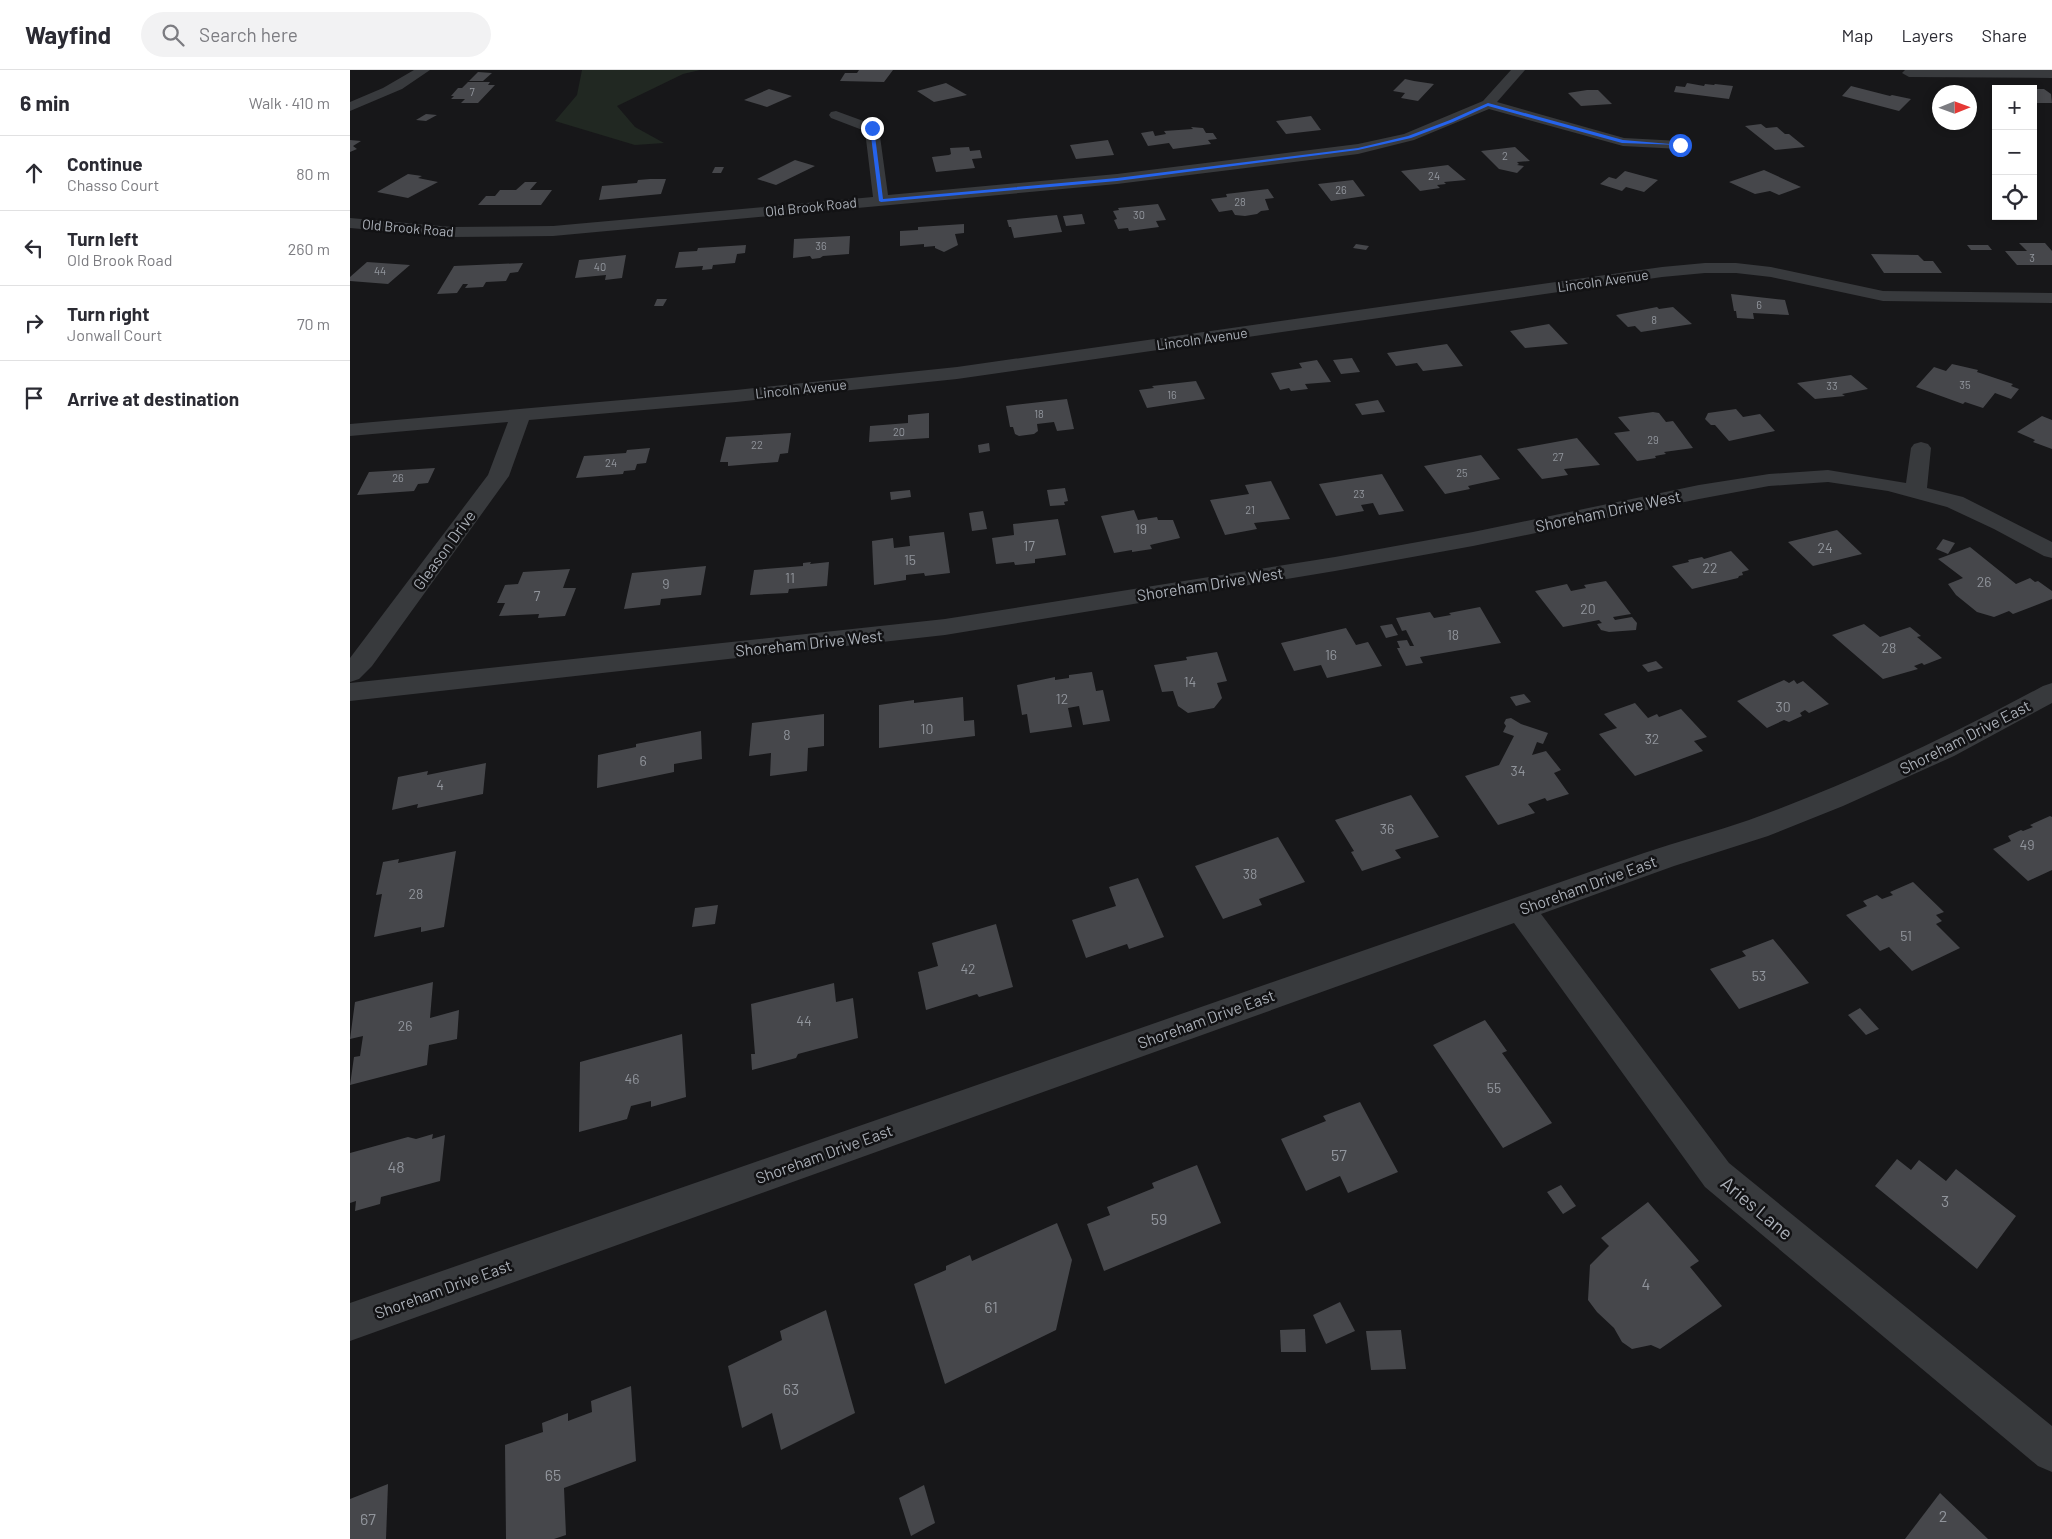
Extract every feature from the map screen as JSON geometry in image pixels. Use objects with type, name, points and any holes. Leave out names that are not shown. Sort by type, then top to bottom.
[{"type":"street","points":[[350,107],[411,79],[423,70]]},
{"type":"street","name":"Old Brook Road","points":[[350,223],[396,230],[438,232],[488,234],[553,232],[1117,179],[1358,149],[1409,137],[1488,104],[1518,70]]},
{"type":"street","points":[[1909,73],[2052,74]]},
{"type":"street","points":[[1488,104],[1622,142],[1680,145]]},
{"type":"street","points":[[836,115],[872,128],[881,201]]},
{"type":"street","name":"Lincoln Avenue","points":[[350,430],[520,416],[957,373],[1662,272],[1705,268],[1736,268],[1771,272],[1883,296],[2052,298]]},
{"type":"street","name":"Gleason Drive","points":[[350,673],[363,660],[498,476],[520,416]]},
{"type":"street","points":[[1916,492],[1921,448]]},
{"type":"street","name":"Shoreham Drive West","points":[[350,692],[945,628],[1446,544],[1690,494],[1769,480],[1828,476],[1889,485],[1955,502],[2002,524],[2052,551]]},
{"type":"street","name":"Shoreham Drive East","points":[[350,1322],[1341,971],[1655,861],[1757,828],[1901,770],[2003,720],[2052,692]]},
{"type":"street","name":"Aries Lane","points":[[1521,909],[1718,1175],[2052,1452]]},
{"type":"shaded area","points":[[582,70],[700,70],[683,74],[617,106],[635,127],[664,143],[635,145],[555,121],[577,95]]},
{"type":"building","points":[[859,70],[893,70],[884,82],[840,81],[845,73],[857,73]]},
{"type":"building","points":[[478,72],[492,73],[483,81],[469,81]]},
{"type":"building","points":[[1405,79],[1434,84],[1418,101],[1401,98],[1405,93],[1393,91]]},
{"type":"building","points":[[468,82],[490,82],[488,85],[495,85],[478,103],[461,103],[465,99],[451,99],[454,96],[451,96],[458,88],[462,88]]},
{"type":"building","points":[[946,83],[967,95],[934,102],[917,91]]},
{"type":"building","points":[[1687,83],[1704,86],[1705,84],[1715,84],[1733,86],[1729,99],[1674,92],[1676,86],[1685,87]]},
{"type":"building","points":[[1851,86],[1890,96],[1911,99],[1899,111],[1842,96]]},
{"type":"building","points":[[769,89],[792,96],[767,107],[744,100]]},
{"type":"building","points":[[2037,89],[2044,89],[2051,94],[2052,103],[2037,103]]},
{"type":"building","points":[[1598,90],[1612,104],[1581,106],[1568,93]]},
{"type":"building","points":[[426,114],[437,115],[426,121],[416,120]]},
{"type":"building","points":[[1311,116],[1321,130],[1286,134],[1276,121]]},
{"type":"building","points":[[1761,124],[1766,128],[1777,127],[1805,147],[1775,150],[1745,126]]},
{"type":"building","points":[[1191,127],[1203,128],[1206,133],[1213,133],[1217,139],[1208,140],[1211,144],[1173,149],[1169,143],[1148,146],[1141,133],[1153,131],[1155,136],[1166,134],[1164,131],[1193,129]]},
{"type":"building","points":[[350,140],[361,141],[353,146],[357,149],[350,152]]},
{"type":"building","points":[[1108,140],[1114,155],[1076,159],[1070,145]]},
{"type":"building","points":[[969,147],[970,151],[980,150],[982,158],[972,159],[975,168],[936,172],[932,157],[951,154],[950,148]]},
{"type":"building","points":[[1515,147],[1530,161],[1517,162],[1519,164],[1517,165],[1524,166],[1517,173],[1499,169],[1481,151]]},
{"type":"building","points":[[795,160],[815,166],[776,185],[757,179]]},
{"type":"building","points":[[1448,165],[1466,180],[1444,182],[1446,184],[1437,185],[1440,188],[1420,191],[1401,171]]},
{"type":"building","points":[[715,167],[724,167],[721,173],[712,173]]},
{"type":"building","points":[[1764,170],[1801,187],[1779,195],[1770,191],[1755,194],[1729,182]]},
{"type":"building","points":[[1625,171],[1658,180],[1644,192],[1626,187],[1622,191],[1600,184],[1609,177],[1616,179]]},
{"type":"building","points":[[408,174],[422,176],[418,178],[438,182],[408,198],[377,192]]},
{"type":"building","points":[[666,179],[661,194],[599,200],[602,186],[637,183],[638,180]]},
{"type":"building","points":[[1353,180],[1365,196],[1331,201],[1318,184]]},
{"type":"building","points":[[525,182],[537,182],[530,190],[552,190],[541,205],[478,205],[486,196],[495,196],[500,190],[516,190]]},
{"type":"building","points":[[1268,189],[1274,198],[1265,199],[1269,210],[1261,211],[1257,214],[1235,215],[1232,210],[1219,212],[1211,199],[1227,197],[1226,194]]},
{"type":"building","points":[[1158,204],[1166,220],[1156,221],[1159,227],[1129,231],[1128,228],[1118,229],[1114,220],[1117,219],[1113,211],[1119,210],[1118,208]]},
{"type":"building","points":[[1082,214],[1085,224],[1066,226],[1063,216]]},
{"type":"building","points":[[1057,215],[1062,232],[1014,238],[1007,220]]},
{"type":"building","points":[[964,224],[964,233],[955,234],[958,245],[944,252],[935,248],[935,246],[924,247],[924,244],[900,246],[900,231],[918,230],[918,227]]},
{"type":"building","points":[[850,236],[849,254],[812,259],[810,256],[793,258],[794,239]]},
{"type":"building","points":[[2019,243],[2045,243],[2052,251],[2052,265],[2017,265],[2005,251],[2027,251]]},
{"type":"building","points":[[1356,244],[1369,246],[1366,250],[1353,248]]},
{"type":"building","points":[[746,245],[745,253],[737,254],[735,263],[713,265],[712,269],[702,270],[703,266],[675,268],[679,252],[697,251],[698,248]]},
{"type":"building","points":[[1967,245],[1988,245],[1992,250],[1971,250]]},
{"type":"building","points":[[1871,254],[1918,255],[1924,261],[1933,261],[1942,273],[1884,273]]},
{"type":"building","points":[[626,255],[622,278],[605,280],[606,275],[575,278],[579,260]]},
{"type":"building","points":[[367,262],[410,265],[388,284],[350,281],[350,277]]},
{"type":"building","points":[[523,263],[518,272],[510,273],[506,281],[486,282],[483,287],[465,288],[468,284],[463,284],[457,293],[437,294],[454,266]]},
{"type":"building","points":[[1731,294],[1785,300],[1789,315],[1753,313],[1754,319],[1737,318]]},
{"type":"building","points":[[657,299],[667,299],[663,306],[654,306]]},
{"type":"building","points":[[1657,307],[1659,309],[1673,307],[1692,324],[1641,332],[1635,326],[1628,327],[1616,315]]},
{"type":"building","points":[[1549,324],[1568,344],[1525,348],[1510,331]]},
{"type":"building","points":[[1447,344],[1463,366],[1423,371],[1417,363],[1396,366],[1387,353]]},
{"type":"building","points":[[1352,358],[1360,372],[1341,374],[1333,360]]},
{"type":"building","points":[[1317,360],[1331,382],[1305,384],[1308,389],[1291,391],[1289,388],[1280,390],[1271,373],[1302,368],[1299,363]]},
{"type":"building","points":[[1952,364],[1978,370],[1977,372],[2013,384],[2011,386],[2019,389],[2011,399],[1995,393],[1983,408],[1965,402],[1963,404],[1916,387],[1934,367],[1946,371]]},
{"type":"building","points":[[1851,375],[1868,389],[1842,394],[1845,396],[1815,399],[1797,383]]},
{"type":"building","points":[[1196,381],[1205,399],[1147,408],[1139,390],[1154,388],[1152,386]]},
{"type":"building","points":[[1067,399],[1074,429],[1057,431],[1054,422],[1037,424],[1038,431],[1034,434],[1019,436],[1015,434],[1013,427],[1010,427],[1006,406]]},
{"type":"building","points":[[1378,400],[1385,412],[1362,415],[1355,404]]},
{"type":"building","points":[[1736,409],[1743,417],[1760,414],[1775,431],[1729,441],[1715,425],[1711,425],[1705,419],[1708,413]]},
{"type":"building","points":[[1653,412],[1659,413],[1666,422],[1673,421],[1693,448],[1664,452],[1666,454],[1655,456],[1656,458],[1637,461],[1614,433],[1630,431],[1618,417]]},
{"type":"building","points":[[929,413],[929,438],[869,442],[870,426],[908,423],[908,415]]},
{"type":"building","points":[[2042,416],[2052,420],[2052,449],[2033,442],[2035,440],[2017,432]]},
{"type":"building","points":[[791,433],[788,453],[780,454],[778,462],[728,466],[728,462],[720,462],[726,437]]},
{"type":"building","points":[[1577,438],[1600,465],[1564,469],[1568,475],[1542,479],[1517,449]]},
{"type":"building","points":[[989,443],[990,451],[979,453],[978,445]]},
{"type":"building","points":[[650,448],[646,463],[637,464],[635,470],[624,471],[623,474],[576,478],[584,456],[626,453],[627,450]]},
{"type":"building","points":[[1481,455],[1500,479],[1468,486],[1470,489],[1445,494],[1424,466]]},
{"type":"building","points":[[435,468],[428,483],[418,484],[414,491],[357,495],[369,472]]},
{"type":"building","points":[[1382,474],[1404,511],[1379,515],[1373,503],[1361,505],[1364,511],[1336,516],[1319,484]]},
{"type":"building","points":[[1271,481],[1290,519],[1254,523],[1257,529],[1225,535],[1210,500],[1249,494],[1245,485]]},
{"type":"building","points":[[1065,488],[1068,501],[1064,502],[1065,505],[1050,506],[1047,490]]},
{"type":"building","points":[[910,490],[911,497],[891,500],[890,492]]},
{"type":"building","points":[[1134,510],[1138,520],[1157,517],[1158,520],[1173,520],[1180,538],[1150,545],[1152,549],[1114,553],[1101,516]]},
{"type":"building","points":[[983,511],[987,529],[972,531],[969,513]]},
{"type":"building","points":[[1058,519],[1066,555],[1035,559],[1035,563],[1015,565],[1014,562],[996,564],[992,538],[1014,535],[1013,524]]},
{"type":"building","points":[[1837,530],[1862,554],[1813,566],[1788,542]]},
{"type":"building","points":[[944,532],[950,573],[925,576],[924,573],[906,575],[906,580],[874,585],[872,541],[893,538],[894,548],[910,546],[909,536]]},
{"type":"building","points":[[1943,539],[1955,543],[1948,554],[1936,549]]},
{"type":"building","points":[[1970,547],[2016,584],[2030,578],[2035,582],[2038,581],[2052,591],[2052,599],[2013,614],[2009,611],[1994,617],[1977,612],[1956,595],[1948,584],[1963,578],[1938,559]]},
{"type":"building","points":[[1731,551],[1749,570],[1742,572],[1743,575],[1738,578],[1692,589],[1672,566],[1689,562],[1688,560],[1702,557],[1704,559]]},
{"type":"building","points":[[811,562],[810,564],[829,562],[827,586],[789,589],[788,593],[750,595],[754,570],[803,566],[803,563]]},
{"type":"building","points":[[706,566],[701,595],[661,599],[660,605],[624,609],[632,573]]},
{"type":"building","points":[[570,569],[563,588],[576,588],[565,616],[538,618],[539,614],[499,616],[505,603],[497,603],[505,585],[518,584],[523,572]]},
{"type":"building","points":[[1606,581],[1631,614],[1613,617],[1615,620],[1632,617],[1637,623],[1636,630],[1609,632],[1601,630],[1597,624],[1602,623],[1599,620],[1563,627],[1535,591],[1567,584],[1571,591],[1586,588],[1584,585]]},
{"type":"building","points":[[1480,607],[1501,643],[1420,657],[1423,663],[1406,666],[1397,648],[1400,648],[1397,641],[1407,640],[1410,646],[1414,646],[1406,630],[1402,631],[1396,618],[1430,612],[1434,618]]},
{"type":"building","points":[[1392,624],[1398,635],[1386,638],[1380,626]]},
{"type":"building","points":[[1864,624],[1880,637],[1910,627],[1921,636],[1917,637],[1942,658],[1924,665],[1922,663],[1914,666],[1918,669],[1883,679],[1832,635]]},
{"type":"building","points":[[1346,628],[1356,645],[1368,642],[1382,666],[1327,678],[1321,665],[1294,671],[1281,643]]},
{"type":"building","points":[[1217,652],[1227,681],[1217,683],[1222,698],[1214,708],[1188,713],[1178,706],[1173,691],[1162,692],[1154,665],[1187,660],[1186,657]]},
{"type":"building","points":[[1656,661],[1663,668],[1648,672],[1642,665]]},
{"type":"building","points":[[1092,672],[1096,691],[1103,690],[1110,721],[1083,725],[1079,706],[1068,708],[1072,727],[1030,733],[1027,714],[1022,715],[1017,685],[1055,677],[1055,680],[1069,678],[1069,675]]},
{"type":"building","points":[[1784,680],[1789,683],[1794,680],[1797,684],[1803,681],[1829,704],[1809,713],[1805,710],[1800,713],[1802,716],[1789,722],[1784,720],[1767,728],[1737,701]]},
{"type":"building","points":[[1524,694],[1531,702],[1516,706],[1510,697]]},
{"type":"building","points":[[963,697],[964,721],[974,720],[975,736],[879,748],[879,705],[914,700],[914,703]]},
{"type":"building","points":[[1635,703],[1648,718],[1657,714],[1659,717],[1681,709],[1707,737],[1694,741],[1703,751],[1635,776],[1599,734],[1617,728],[1604,714]]},
{"type":"building","points":[[824,714],[824,746],[808,748],[807,771],[770,776],[771,753],[749,756],[752,723]]},
{"type":"building","points":[[1511,718],[1521,724],[1548,733],[1543,744],[1537,742],[1532,755],[1546,751],[1561,770],[1554,773],[1569,794],[1547,801],[1545,798],[1528,804],[1535,813],[1498,825],[1465,776],[1499,765],[1514,736],[1503,732],[1506,726],[1504,723],[1506,719]]},
{"type":"building","points":[[701,731],[702,759],[674,764],[674,772],[597,788],[598,755],[636,747],[636,744]]},
{"type":"building","points":[[486,763],[483,794],[417,808],[418,804],[392,810],[398,777],[428,771],[427,775]]},
{"type":"building","points":[[1411,795],[1439,837],[1395,850],[1401,858],[1362,871],[1351,852],[1354,851],[1335,820]]},
{"type":"building","points":[[2050,816],[2052,817],[2052,870],[2028,881],[1993,849],[2011,841],[2008,836],[2033,827],[2030,825]]},
{"type":"building","points":[[1278,837],[1305,882],[1259,899],[1262,905],[1223,919],[1195,866]]},
{"type":"building","points":[[456,851],[444,927],[421,932],[421,927],[374,937],[382,894],[376,895],[383,862],[399,859],[398,863]]},
{"type":"building","points":[[1138,878],[1164,937],[1129,949],[1127,944],[1086,958],[1072,920],[1116,906],[1109,887]]},
{"type":"building","points":[[1913,882],[1944,912],[1936,915],[1942,921],[1936,924],[1960,948],[1912,971],[1889,947],[1880,951],[1846,915],[1867,906],[1863,901],[1877,895],[1882,899],[1893,895],[1890,892]]},
{"type":"building","points":[[718,905],[715,924],[692,927],[695,908]]},
{"type":"building","points":[[996,924],[1013,987],[979,997],[977,994],[926,1010],[918,972],[938,966],[932,943]]},
{"type":"building","points":[[1773,939],[1809,983],[1739,1009],[1710,969],[1746,956],[1742,951]]},
{"type":"building","points":[[433,982],[430,1018],[459,1010],[457,1039],[429,1045],[427,1065],[350,1085],[354,1057],[360,1056],[363,1036],[350,1039],[355,1002]]},
{"type":"building","points":[[834,983],[836,1002],[853,998],[858,1038],[798,1054],[796,1058],[752,1070],[751,1054],[755,1054],[751,1004]]},
{"type":"building","points":[[1860,1008],[1879,1029],[1866,1035],[1848,1015]]},
{"type":"building","points":[[1485,1020],[1507,1051],[1502,1053],[1552,1123],[1503,1148],[1433,1045]]},
{"type":"building","points":[[682,1034],[686,1097],[651,1107],[651,1101],[631,1106],[627,1119],[579,1132],[580,1062]]},
{"type":"building","points":[[1360,1102],[1398,1172],[1348,1193],[1340,1176],[1306,1191],[1281,1139],[1326,1121],[1323,1116]]},
{"type":"building","points":[[433,1134],[432,1139],[445,1135],[440,1181],[381,1197],[380,1204],[355,1211],[356,1201],[350,1203],[350,1153],[408,1137],[416,1139]]},
{"type":"building","points":[[1897,1159],[1911,1170],[1919,1160],[1946,1181],[1956,1169],[2016,1216],[1977,1269],[1875,1186]]},
{"type":"building","points":[[1197,1165],[1221,1223],[1104,1271],[1087,1224],[1110,1215],[1107,1207],[1154,1188],[1152,1183]]},
{"type":"building","points":[[1561,1185],[1576,1206],[1563,1214],[1547,1192]]},
{"type":"building","points":[[1648,1202],[1699,1261],[1690,1267],[1722,1306],[1660,1349],[1651,1345],[1632,1349],[1622,1342],[1614,1328],[1597,1312],[1588,1300],[1590,1265],[1609,1246],[1601,1238]]},
{"type":"building","points":[[1057,1223],[1072,1260],[1056,1330],[945,1384],[914,1284],[946,1270],[946,1266],[970,1255],[972,1261]]},
{"type":"building","points":[[1340,1302],[1355,1331],[1326,1344],[1313,1315]]},
{"type":"building","points":[[826,1310],[855,1413],[781,1450],[772,1413],[742,1428],[728,1366],[782,1340],[780,1331]]},
{"type":"building","points":[[1305,1329],[1306,1352],[1281,1352],[1280,1330]]},
{"type":"building","points":[[1401,1330],[1406,1369],[1371,1370],[1366,1331]]},
{"type":"building","points":[[631,1386],[636,1461],[564,1488],[566,1535],[554,1539],[506,1539],[505,1445],[543,1432],[542,1423],[568,1413],[568,1421],[592,1412],[591,1401]]},
{"type":"building","points":[[388,1484],[386,1539],[350,1539],[350,1499]]},
{"type":"building","points":[[924,1485],[935,1523],[911,1536],[899,1498]]},
{"type":"building","points":[[1940,1493],[1988,1539],[1905,1539]]},
{"type":"route","points":[[872,128],[881,201],[1117,179],[1358,149],[1409,137],[1488,104],[1622,142],[1680,145]]}]
